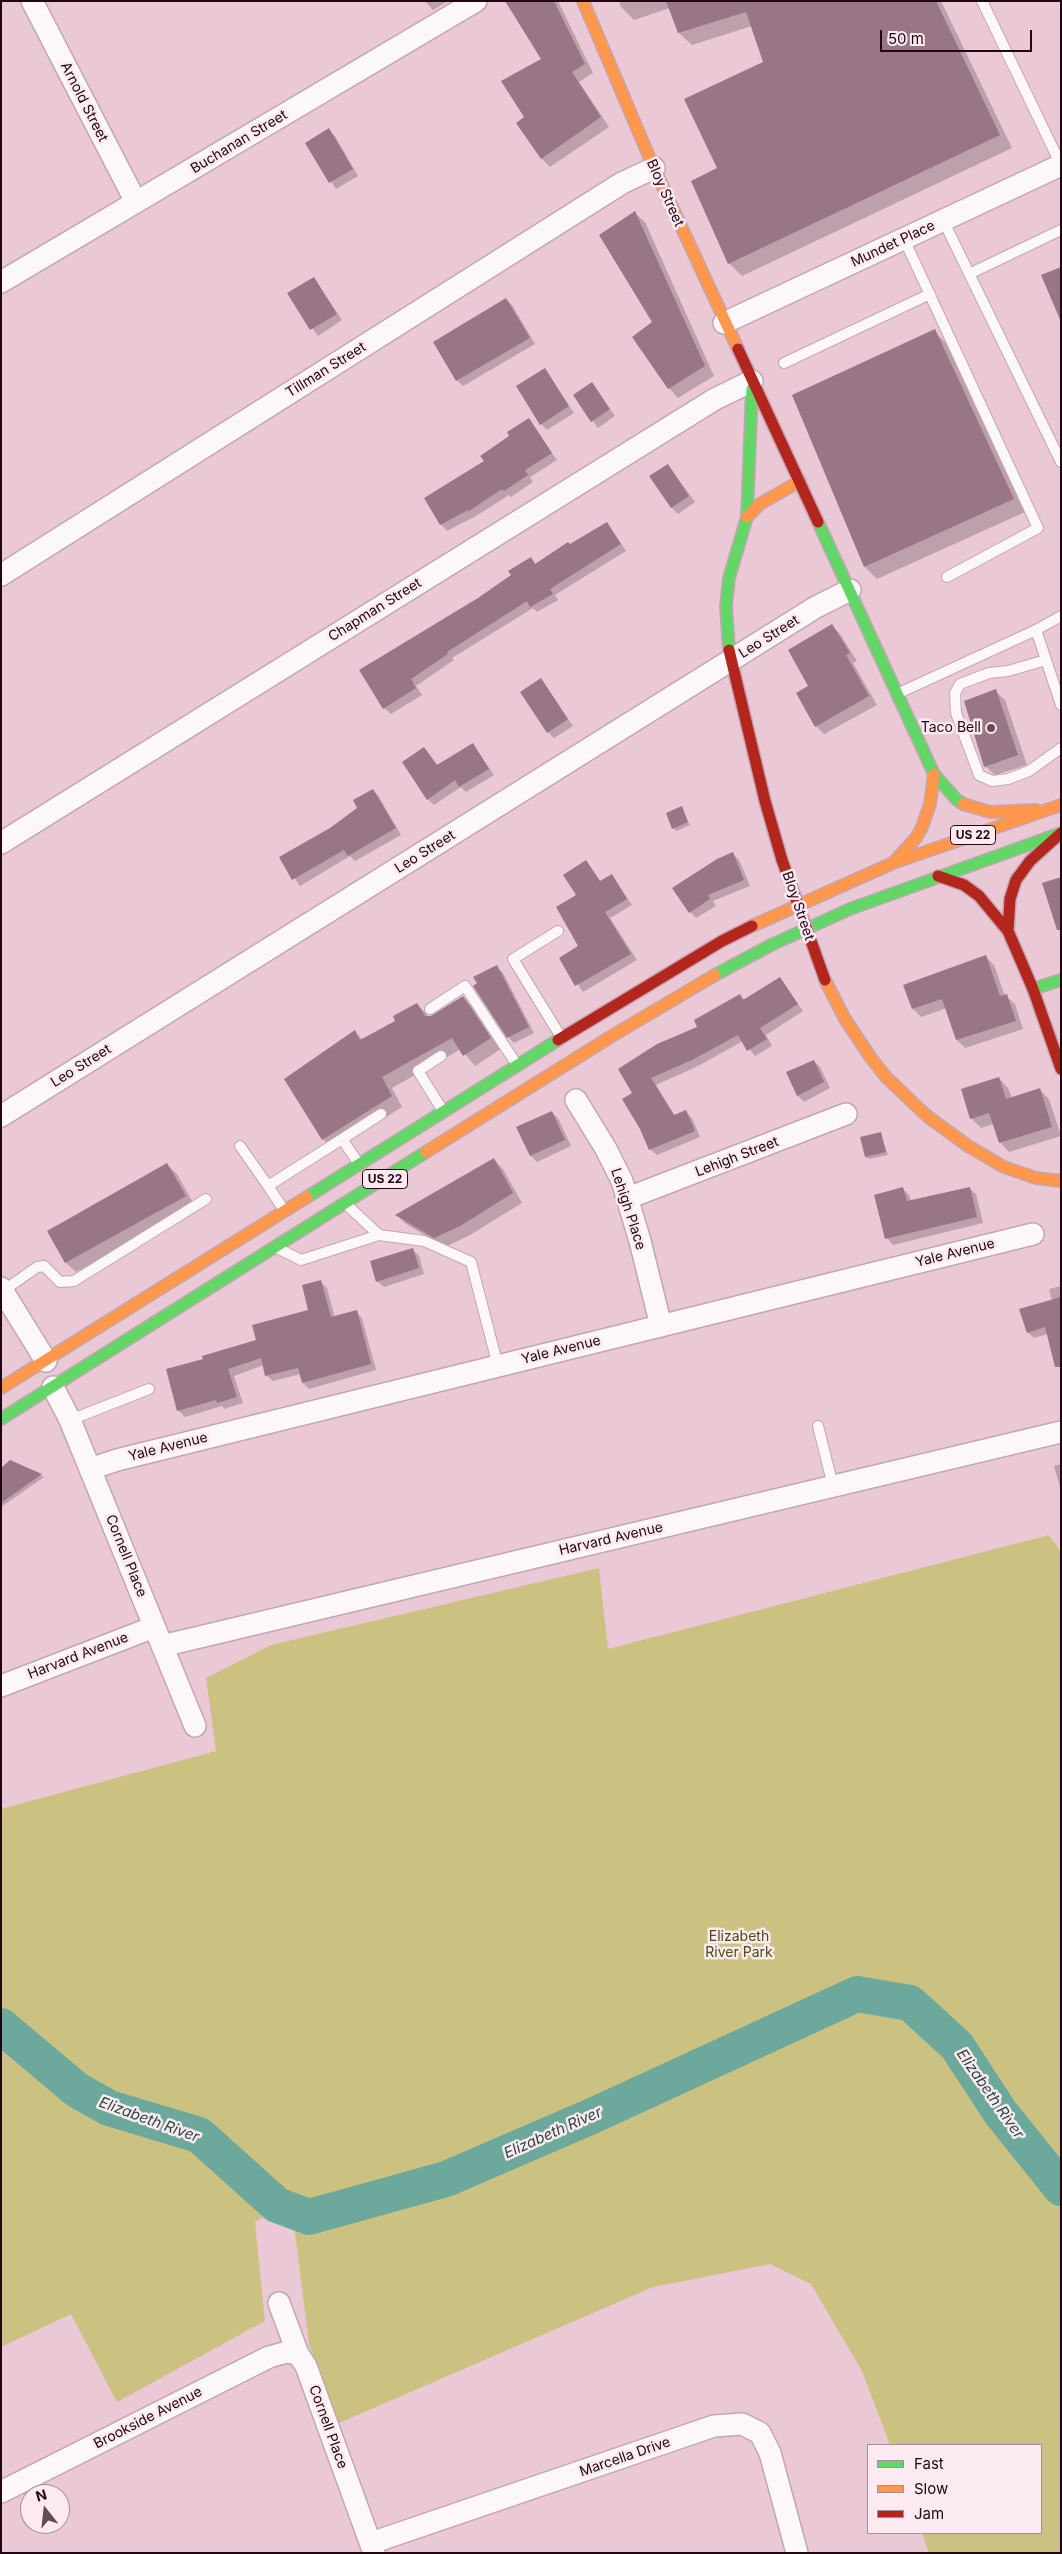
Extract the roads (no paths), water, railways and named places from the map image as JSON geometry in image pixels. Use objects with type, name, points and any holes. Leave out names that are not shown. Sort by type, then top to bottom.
[{"type":"main road","name":"Bloy Street","points":[[584,1],[654,168],[724,323],[800,481],[934,774],[956,799],[978,809],[1005,812],[1057,806]]},
{"type":"main road","name":"Bloy Street","points":[[752,381],[752,431],[747,517],[732,562],[727,591],[727,634],[731,661],[765,801],[782,860],[825,980],[858,1039],[886,1077],[906,1097],[948,1132],[1004,1167],[1036,1178],[1061,1181]]},
{"type":"main road","points":[[747,517],[760,504],[800,481]]},
{"type":"main road","points":[[893,864],[916,838],[922,828],[930,804],[934,774]]},
{"type":"main road","name":"US 22","points":[[1,1388],[561,1038],[722,941],[781,912],[893,864],[1057,806]]},
{"type":"main road","points":[[1008,931],[1010,899],[1016,880],[1030,861],[1061,833]]},
{"type":"main road","name":"US 22","points":[[1,1419],[612,1036],[727,968],[832,917],[938,876],[1061,833]]},
{"type":"main road","points":[[938,876],[964,885],[979,896],[1008,931],[1033,989],[1061,1069]]},
{"type":"main road","points":[[1033,989],[1061,980]]},
{"type":"main road","points":[[1036,1178],[1054,1192]]},
{"type":"street","name":"Arnold Street","points":[[32,1],[136,202]]},
{"type":"street","name":"Buchanan Street","points":[[1,282],[476,1]]},
{"type":"street","name":"Mundet Place","points":[[724,323],[1061,165]]},
{"type":"street","name":"Tillman Street","points":[[1,575],[622,183],[654,168]]},
{"type":"street","name":"Chapman Street","points":[[1,843],[715,399],[752,381]]},
{"type":"street","name":"Leo Street","points":[[1,1116],[816,607],[850,590]]},
{"type":"street","name":"Lehigh Place","points":[[576,1100],[606,1149],[628,1198],[662,1326]]},
{"type":"street","name":"Lehigh Street","points":[[628,1198],[846,1114]]},
{"type":"street","name":"Yale Avenue","points":[[90,1469],[117,1460],[1033,1234]]},
{"type":"street","points":[[2,1289],[46,1360]]},
{"type":"street","name":"Cornell Place","points":[[53,1387],[70,1420],[195,1726]]},
{"type":"street","name":"Harvard Avenue","points":[[1,1686],[158,1636],[833,1486],[1061,1432]]},
{"type":"street","name":"Cornell Place","points":[[279,2303],[298,2354],[306,2366],[372,2548]]},
{"type":"street","name":"Brookside Avenue","points":[[1,2492],[269,2357],[287,2352],[298,2354]]},
{"type":"street","name":"Marcella Drive","points":[[372,2548],[714,2426],[742,2424],[760,2433],[770,2453],[797,2553]]},
{"type":"lane","points":[[982,1],[1061,165]]},
{"type":"lane","points":[[943,220],[1061,462]]},
{"type":"lane","points":[[969,274],[1061,230]]},
{"type":"lane","points":[[904,239],[1038,528],[947,577]]},
{"type":"lane","points":[[784,363],[930,294]]},
{"type":"lane","points":[[898,694],[1036,630],[1061,616]]},
{"type":"lane","points":[[1036,630],[1061,705]]},
{"type":"lane","points":[[1046,660],[1008,671],[989,673],[960,684],[955,693],[956,713],[979,775],[992,782],[1008,779],[1029,771],[1061,748]]},
{"type":"lane","points":[[558,931],[513,959],[561,1038]]},
{"type":"lane","points":[[430,1009],[465,986],[518,1066]]},
{"type":"lane","points":[[442,1056],[418,1071],[444,1112]]},
{"type":"lane","points":[[268,1186],[381,1114]]},
{"type":"lane","points":[[342,1139],[359,1164]]},
{"type":"lane","points":[[240,1146],[285,1211]]},
{"type":"lane","points":[[2,1289],[37,1267],[44,1266],[60,1282],[74,1281],[206,1199]]},
{"type":"lane","points":[[346,1203],[379,1235]]},
{"type":"lane","points":[[276,1248],[301,1260],[379,1235],[424,1241],[471,1262],[498,1366]]},
{"type":"lane","points":[[70,1420],[149,1389]]},
{"type":"lane","points":[[818,1426],[833,1486]]},
{"type":"waterway","name":"Elizabeth River","points":[[1,2026],[77,2090],[109,2108],[199,2135],[277,2205],[309,2217],[446,2179],[592,2116],[857,1994],[910,2003],[957,2046],[1000,2112],[1061,2188]]},
{"type":"place","name":"Taco Bell","points":[[991,728]]},
{"type":"park label","name":"Elizabeth River Park","points":[[739,1945]]}]
